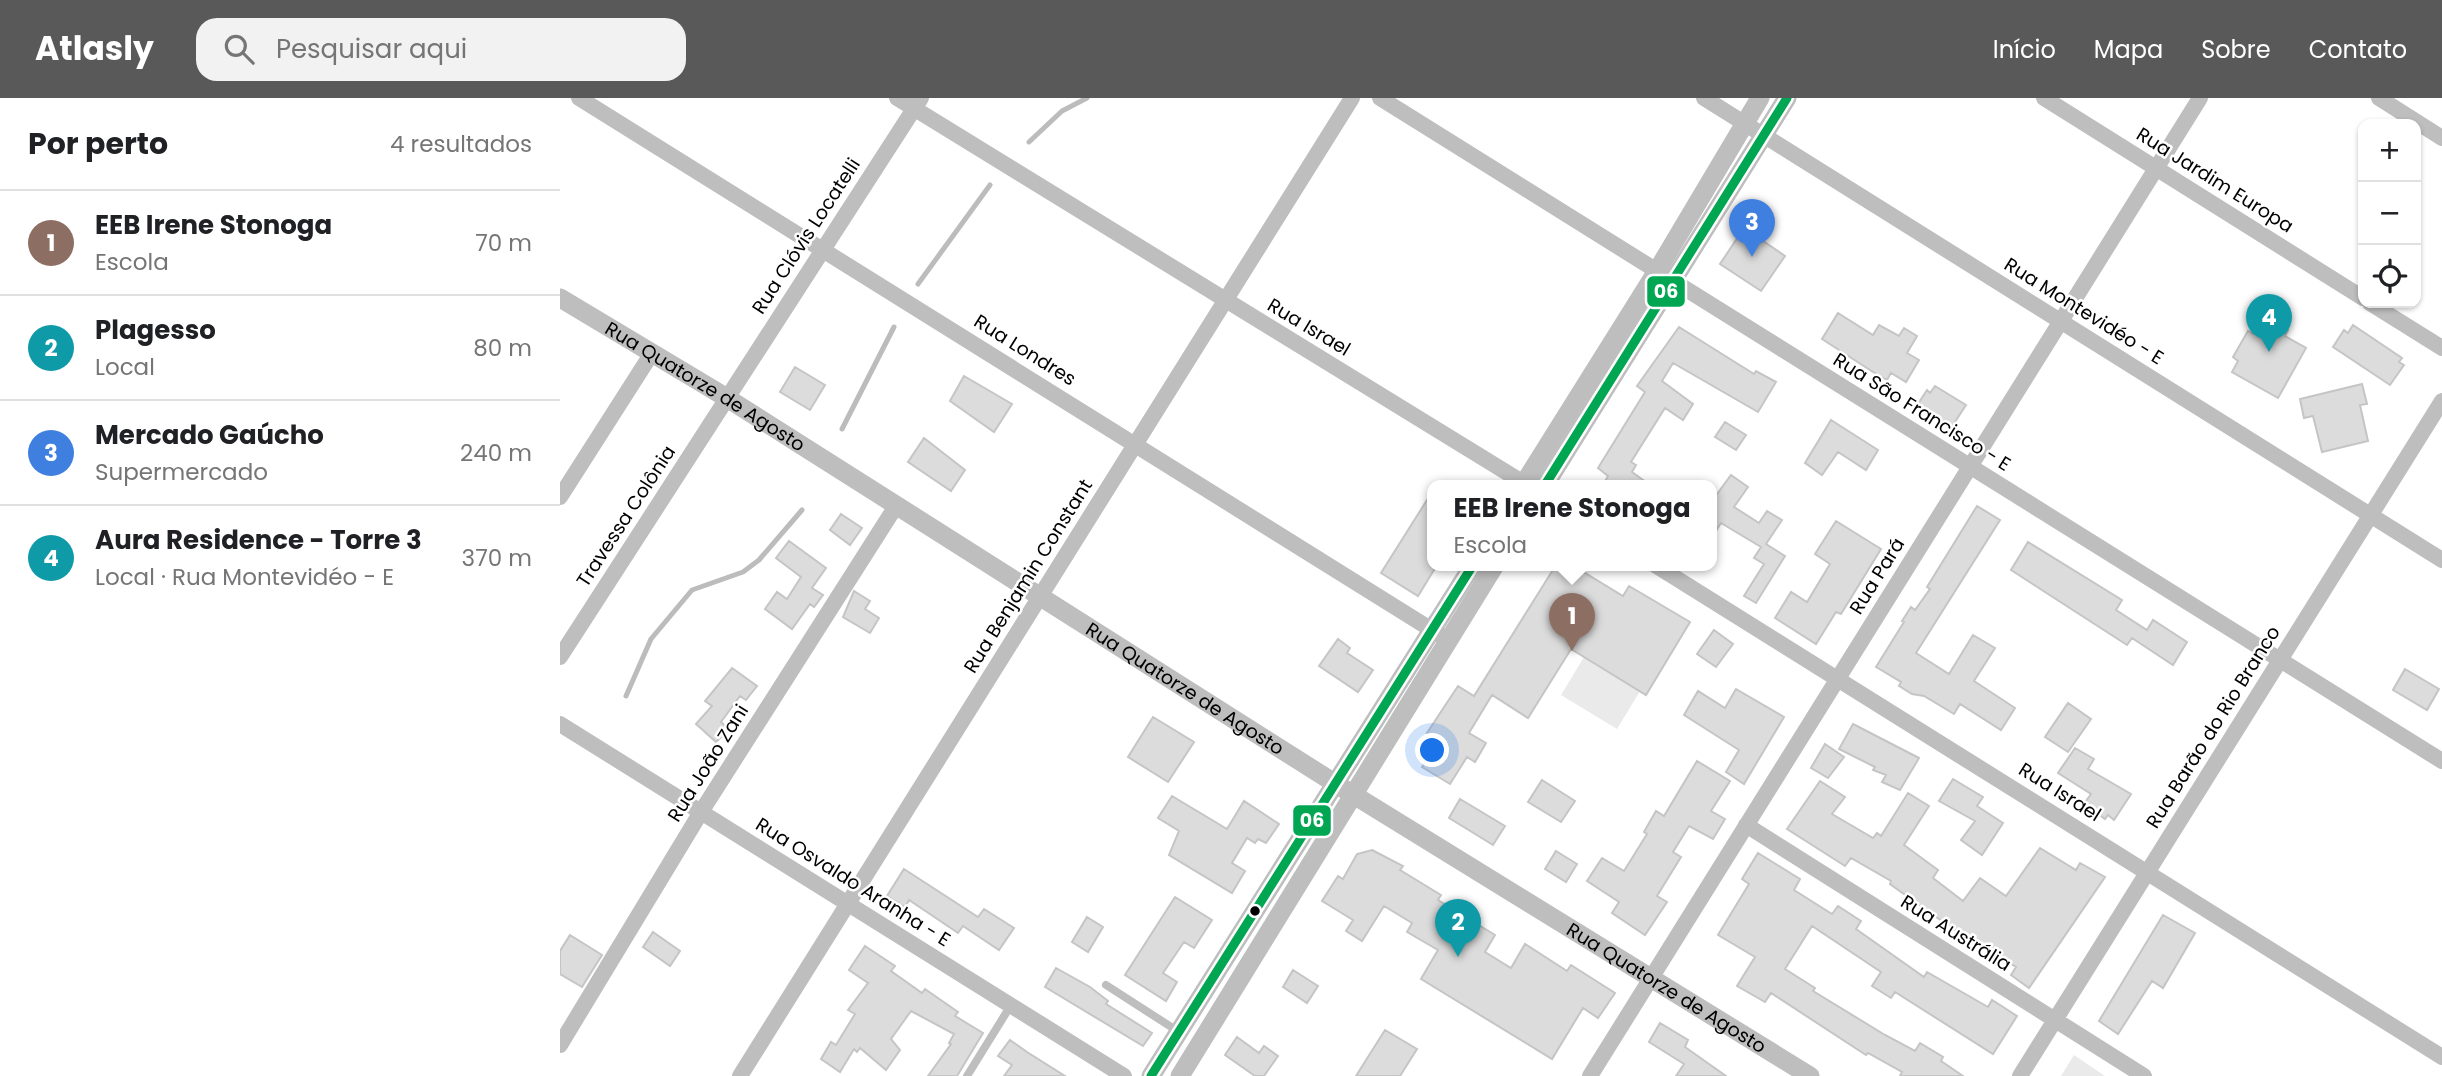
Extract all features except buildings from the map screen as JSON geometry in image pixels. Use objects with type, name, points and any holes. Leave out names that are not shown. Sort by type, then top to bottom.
[{"type":"street","name":"Rua Londres","points":[[579,98],[824,248],[1440,635]]},
{"type":"street","points":[[897,98],[917,103]]},
{"type":"street","name":"Rua Benjamin Constant","points":[[740,1076],[1352,98]]},
{"type":"street","name":"Rua São Francisco - E","points":[[1380,98],[2442,761]]},
{"type":"street","name":"Rua Montevidéo - E","points":[[1704,98],[2442,560]]},
{"type":"street","points":[[1548,480],[1665,276],[1744,123],[1760,98]]},
{"type":"street","points":[[1528,480],[1787,98]]},
{"type":"street","name":"Rua Jardim Europa","points":[[2044,98],[2358,295]]},
{"type":"street","name":"Rua Pará","points":[[1590,1076],[2200,98]]},
{"type":"street","points":[[2379,98],[2442,138]]},
{"type":"street","name":"Rua Clóvis Locatelli","points":[[726,398],[917,103]]},
{"type":"street","name":"Rua Israel","points":[[917,103],[1072,206],[1518,480]]},
{"type":"street","name":"Rua Quatorze de Agosto","points":[[560,298],[726,398],[1336,785],[1358,790],[1651,978],[1810,1076]]},
{"type":"street","points":[[2378,308],[2442,348]]},
{"type":"street","points":[[560,498],[652,354]]},
{"type":"street","name":"Travessa Colônia","points":[[560,657],[726,398]]},
{"type":"street","name":"Rua Barão do Rio Branco","points":[[2020,1076],[2442,401]]},
{"type":"street","name":"Rua João Zani","points":[[560,1045],[701,812],[896,506]]},
{"type":"street","points":[[1180,1076],[1407,710],[1470,571]]},
{"type":"street","points":[[1151,1076],[1389,700],[1490,571]]},
{"type":"street","name":"Rua Israel","points":[[1666,571],[2442,1057]]},
{"type":"street","points":[[1389,700],[1407,710]]},
{"type":"street","name":"Rua Osvaldo Aranha - E","points":[[560,724],[1124,1076]]},
{"type":"street","name":"Rua Austrália","points":[[1746,825],[2144,1076]]},
{"type":"lane","points":[[1243,930],[1263,943]]},
{"type":"lane","points":[[1106,985],[1178,1032]]},
{"type":"lane","points":[[967,1076],[1011,1005]]},
{"type":"shaded area","points":[[1584,657],[1640,691],[1617,729],[1561,695]]},
{"type":"shaded area","points":[[2074,1055],[2105,1076],[2061,1076]]},
{"type":"waterway","points":[[1029,142],[1062,111],[1087,98]]},
{"type":"waterway","points":[[918,284],[990,185]]},
{"type":"waterway","points":[[842,429],[894,327]]},
{"type":"waterway","points":[[626,696],[651,639],[692,590],[743,572],[759,560],[802,510]]},
{"type":"transit line","name":"06","points":[[1548,480],[1787,98]]},
{"type":"transit line","name":"06","points":[[1151,1076],[1469,571]]},
{"type":"place","name":"Mercado Gaúcho","points":[[1752,257]]},
{"type":"place","name":"Aura Residence - Torre 3","points":[[2269,352]]},
{"type":"place","name":"EEB Irene Stonoga","points":[[1572,651]]},
{"type":"place","name":"Plagesso","points":[[1458,957]]}]
